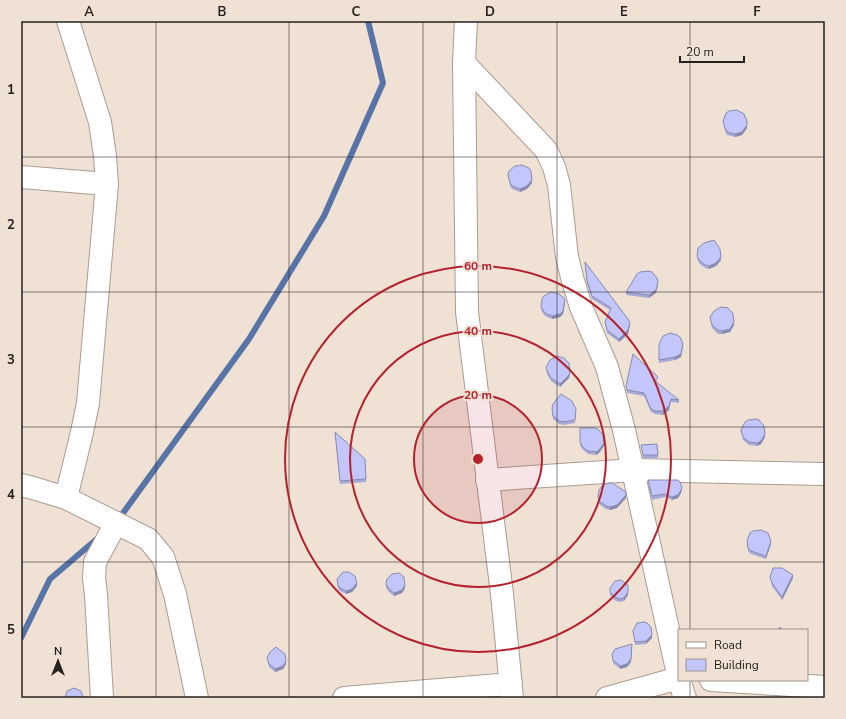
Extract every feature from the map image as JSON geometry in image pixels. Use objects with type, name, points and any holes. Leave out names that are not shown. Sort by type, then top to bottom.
[{"type":"street","points":[[66,498],[88,403],[106,184],[105,156],[100,122],[68,21]]},
{"type":"street","points":[[344,698],[511,691],[502,594],[467,312],[464,62],[466,21]]},
{"type":"street","points":[[464,62],[546,150],[554,167],[559,185],[567,257],[581,306],[607,367],[634,470],[678,674]]},
{"type":"street","points":[[21,178],[106,184]]},
{"type":"street","points":[[487,480],[634,470],[825,474]]},
{"type":"street","points":[[21,485],[66,498],[148,539],[163,557],[175,594],[197,698]]},
{"type":"street","points":[[102,698],[94,578],[95,562],[116,523]]},
{"type":"street","points":[[608,698],[678,679]]},
{"type":"street","points":[[680,681],[685,698]]},
{"type":"street","points":[[727,681],[825,687]]},
{"type":"building","points":[[737,110],[744,114],[747,125],[742,132],[735,134],[727,132],[723,121],[726,113]]},
{"type":"building","points":[[522,165],[529,168],[531,171],[532,180],[527,186],[520,189],[512,186],[508,175],[509,171],[515,166]]},
{"type":"building","points":[[714,240],[720,249],[721,257],[716,263],[709,266],[705,265],[697,256],[698,248],[704,243]]},
{"type":"building","points":[[585,262],[630,323],[628,330],[619,339],[607,330],[605,322],[611,308],[592,296],[587,280]]},
{"type":"building","points":[[648,271],[652,272],[657,278],[658,282],[656,290],[649,295],[626,292],[637,274]]},
{"type":"building","points":[[551,292],[559,294],[565,299],[563,311],[560,314],[552,316],[545,313],[541,307],[544,296]]},
{"type":"building","points":[[721,307],[728,308],[731,311],[734,322],[730,329],[722,331],[718,330],[712,325],[710,317],[714,311]]},
{"type":"building","points":[[670,333],[680,337],[683,344],[681,354],[675,357],[659,360],[659,344],[663,336]]},
{"type":"building","points":[[633,354],[658,377],[655,381],[679,400],[671,399],[669,406],[663,411],[655,411],[651,409],[644,393],[627,390],[626,386]]},
{"type":"building","points":[[557,356],[564,358],[569,363],[570,371],[569,375],[560,384],[551,378],[546,367],[550,360]]},
{"type":"building","points":[[561,394],[572,401],[576,409],[575,420],[563,422],[559,421],[553,416],[553,404]]},
{"type":"building","points":[[756,419],[759,420],[764,426],[765,434],[761,441],[757,443],[749,442],[743,437],[741,430],[745,422]]},
{"type":"building","points":[[580,428],[598,429],[603,435],[604,443],[599,450],[596,452],[588,451],[582,446],[580,442]]},
{"type":"building","points":[[335,432],[365,459],[366,479],[340,481]]},
{"type":"building","points":[[657,444],[658,455],[643,455],[641,445]]},
{"type":"building","points":[[648,480],[678,480],[682,487],[678,495],[672,497],[665,494],[652,496]]},
{"type":"building","points":[[612,483],[626,492],[626,495],[617,505],[610,507],[599,501],[598,497],[599,490],[602,486]]},
{"type":"building","points":[[761,530],[768,533],[771,541],[766,556],[751,551],[748,548],[747,540],[750,533]]},
{"type":"building","points":[[773,568],[782,568],[793,575],[782,597],[772,583],[770,577]]},
{"type":"building","points":[[343,572],[349,572],[355,576],[357,583],[352,589],[346,591],[340,588],[337,579]]},
{"type":"building","points":[[399,573],[404,577],[405,585],[402,590],[394,593],[386,584],[387,579],[392,574]]},
{"type":"building","points":[[621,580],[628,585],[628,592],[624,598],[619,599],[610,592],[610,588],[615,581]]},
{"type":"building","points":[[644,622],[651,627],[652,635],[646,641],[635,642],[633,631],[637,623]]},
{"type":"building","points":[[632,644],[631,659],[627,664],[620,666],[613,660],[612,654],[615,649]]},
{"type":"building","points":[[276,647],[285,654],[286,661],[283,666],[275,669],[269,664],[267,658],[270,652]]},
{"type":"building","points":[[74,688],[81,691],[83,698],[65,698],[67,691]]},
{"type":"waterway","points":[[118,520],[249,339],[324,216],[383,83],[368,21]]},
{"type":"waterway","points":[[21,638],[50,579],[98,538]]}]
